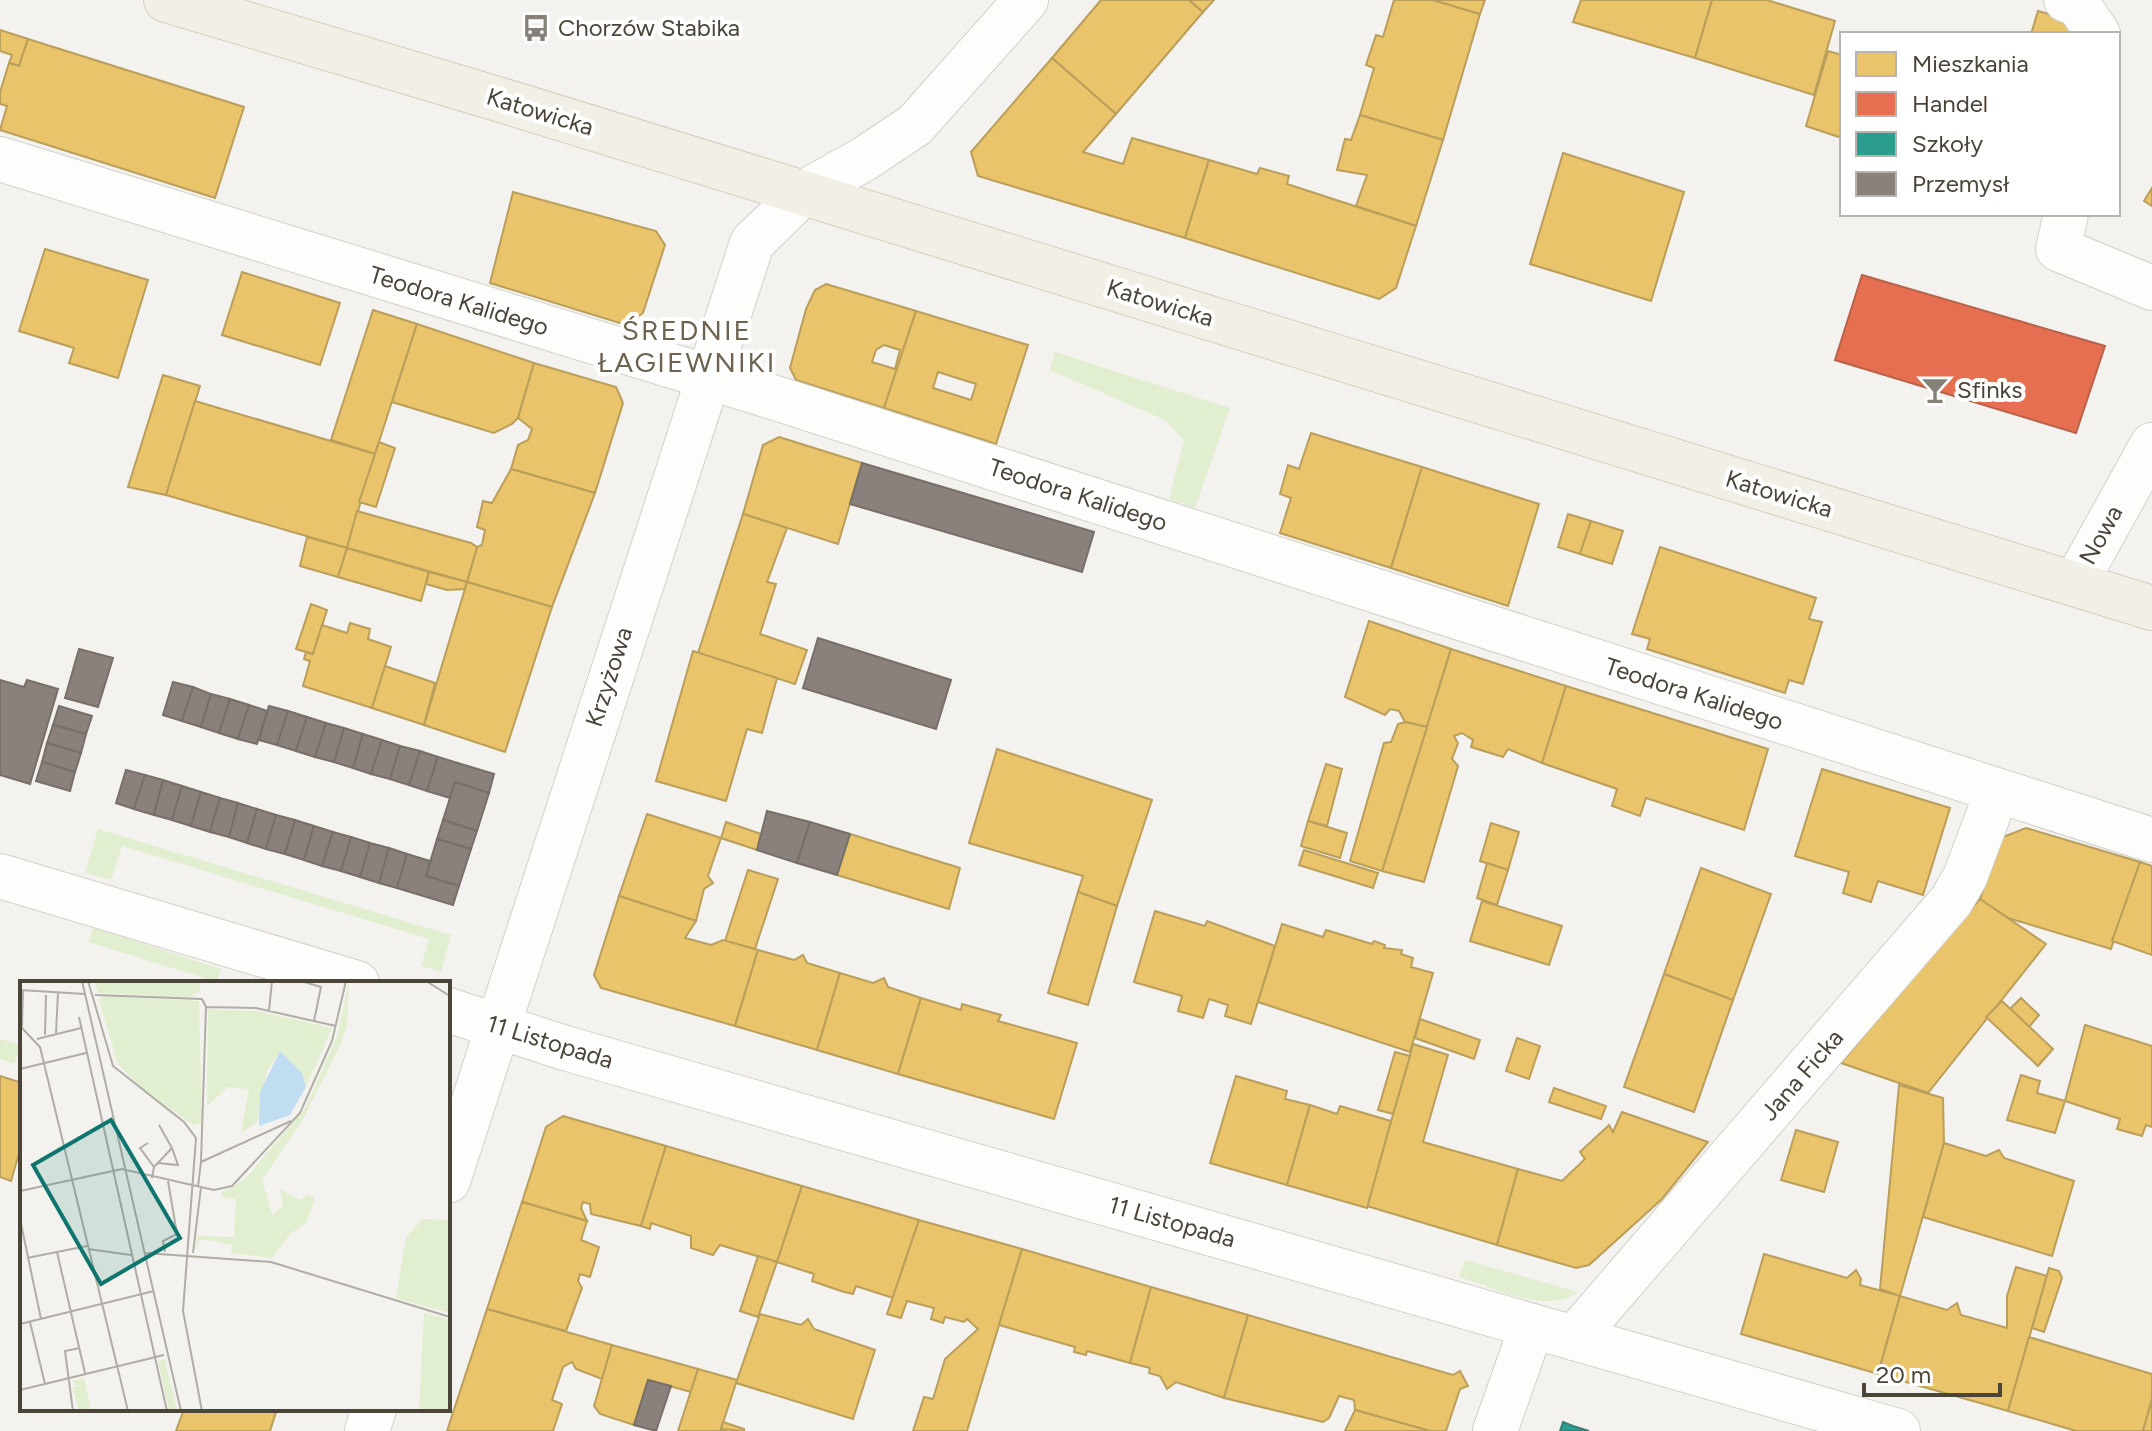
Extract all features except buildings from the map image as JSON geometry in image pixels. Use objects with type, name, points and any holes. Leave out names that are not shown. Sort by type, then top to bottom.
[{"type":"main road","name":"Katowicka","points":[[166,0],[2152,608]]},
{"type":"street","name":"Krzyżowa","points":[[450,1175],[706,377],[752,243],[803,193],[864,159],[915,125],[1026,0]]},
{"type":"street","points":[[2066,0],[2078,4],[2097,32]]},
{"type":"street","name":"Teodora Kalidego","points":[[0,159],[706,377],[2152,840]]},
{"type":"street","points":[[2062,231],[2152,288]]},
{"type":"street","name":"Nowa","points":[[2075,584],[2152,445]]},
{"type":"street","name":"Jana Ficka","points":[[1574,1338],[1951,901],[1965,877],[1997,792]]},
{"type":"street","points":[[0,876],[350,981]]},
{"type":"street","name":"11 Listopada","points":[[450,1011],[1898,1431]]},
{"type":"street","points":[[1495,1431],[1532,1326]]},
{"type":"street","points":[[367,1431],[373,1411]]},
{"type":"green space","points":[[1055,352],[1230,408],[1195,508],[1169,499],[1184,440],[1165,420],[1050,370]]},
{"type":"green space","points":[[98,829],[451,935],[441,972],[421,966],[429,939],[122,846],[111,880],[85,873]]},
{"type":"green space","points":[[93,927],[221,969],[217,981],[214,981],[89,942]]},
{"type":"green space","points":[[0,1039],[20,1045],[14,1064],[0,1059]]},
{"type":"green space","points":[[1465,1260],[1578,1292],[1565,1299],[1551,1301],[1520,1297],[1459,1277]]},
{"type":"place","name":"Chorzów Stabika","points":[[536,28]]},
{"type":"place","name":"Sfinks","points":[[1935,390]]},
{"type":"district","name":"ŚREDNIE ŁAGIEWNIKI","points":[[687,346]]}]
